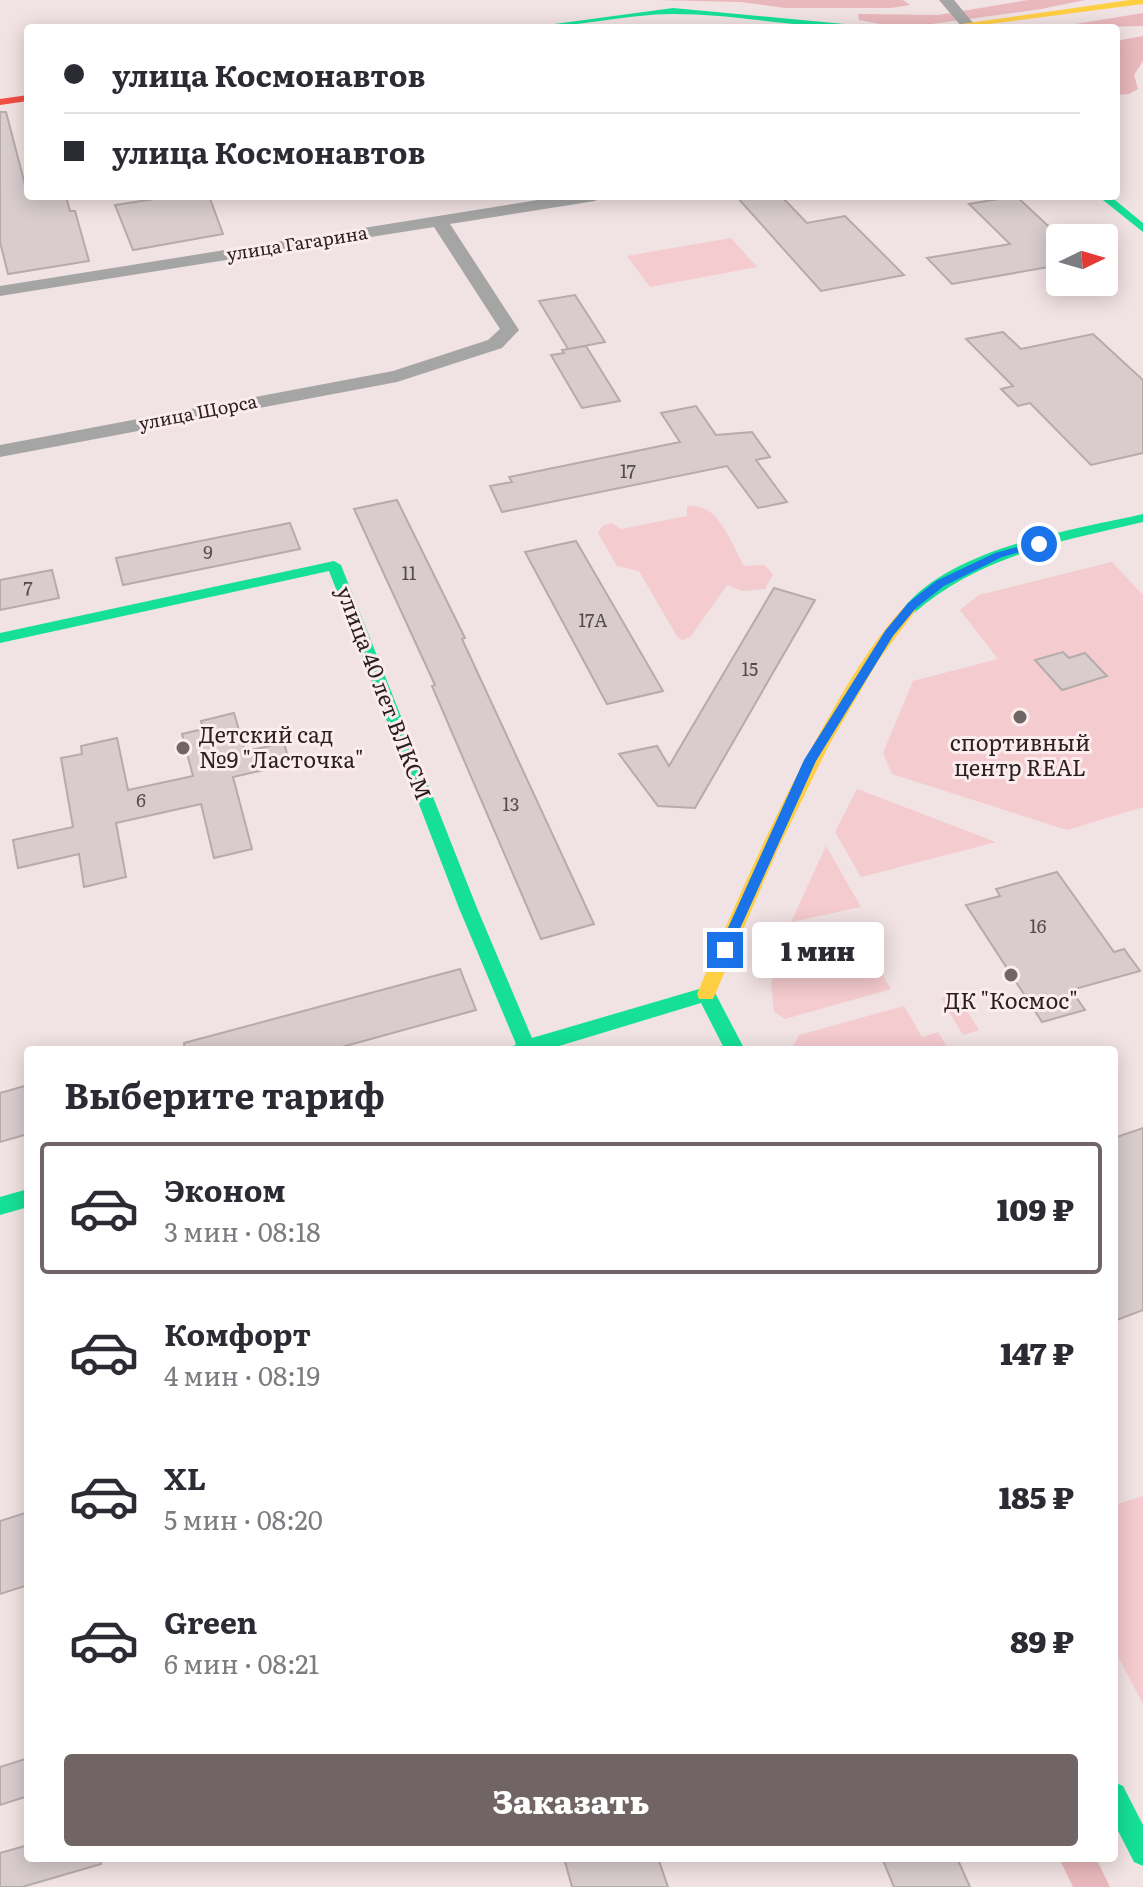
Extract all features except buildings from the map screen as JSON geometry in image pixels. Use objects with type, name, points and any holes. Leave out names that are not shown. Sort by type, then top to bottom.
[{"type":"street","points":[[946,0],[967,24],[1143,1]]},
{"type":"street","points":[[574,24],[673,11],[812,24]]},
{"type":"street","points":[[0,102],[24,99]]},
{"type":"street","name":"улица Гагарина","points":[[0,291],[570,200]]},
{"type":"street","points":[[1108,200],[1143,229]]},
{"type":"street","name":"улица Щорса","points":[[0,451],[397,376],[495,344],[510,330],[439,221]]},
{"type":"street","points":[[533,1046],[706,994],[810,760],[865,669],[912,606],[940,584],[999,555],[1143,518]]},
{"type":"street","name":"улица 40 лет ВЛКСМ","points":[[0,638],[334,565],[522,1046]]},
{"type":"street","points":[[706,994],[733,1046]]},
{"type":"street","points":[[0,1206],[24,1199]]},
{"type":"street","points":[[1118,1803],[1143,1853]]},
{"type":"shaded area","points":[[658,0],[903,0],[910,5],[891,8],[785,8],[741,2]]},
{"type":"shaded area","points":[[1028,0],[1085,0],[931,24],[880,24],[859,20],[858,14],[938,15]]},
{"type":"shaded area","points":[[1143,13],[1143,26],[1076,24]]},
{"type":"shaded area","points":[[1143,36],[1143,61],[1134,75],[1138,89],[1129,94],[1120,95],[1120,40]]},
{"type":"shaded area","points":[[731,238],[757,267],[650,287],[627,256]]},
{"type":"shaded area","points":[[687,506],[698,506],[715,517],[744,566],[764,565],[773,574],[765,589],[743,591],[727,585],[691,636],[683,640],[678,638],[639,571],[617,566],[598,533],[602,526],[611,523],[621,529],[687,516]]},
{"type":"shaded area","name":"спортивный центр REAL","points":[[1112,562],[1143,595],[1143,807],[1067,830],[892,774],[883,753],[913,681],[998,659],[960,610],[979,595]]},
{"type":"shaded area","points":[[857,789],[996,842],[861,877],[835,832]]},
{"type":"shaded area","points":[[826,846],[861,907],[791,922]]},
{"type":"shaded area","points":[[855,928],[891,989],[785,1019],[774,1012],[771,984],[781,950]]},
{"type":"shaded area","points":[[956,994],[979,1030],[963,1035],[941,998]]},
{"type":"shaded area","points":[[904,1006],[922,1037],[938,1032],[947,1046],[793,1046],[799,1035]]},
{"type":"shaded area","points":[[1143,1496],[1143,1704],[1118,1657],[1118,1504]]},
{"type":"shaded area","points":[[1061,1862],[1098,1862],[1110,1887],[1073,1887]]},
{"type":"traffic: fast","points":[[564,24],[673,11],[812,24]]},
{"type":"traffic: fast","points":[[1108,200],[1143,229]]},
{"type":"traffic: fast","points":[[909,610],[932,590],[987,560],[1051,540],[1143,518]]},
{"type":"traffic: fast","points":[[0,638],[334,565],[468,908],[526,1046]]},
{"type":"traffic: fast","points":[[706,994],[733,1046]]},
{"type":"traffic: fast","points":[[533,1046],[706,994]]},
{"type":"traffic: fast","points":[[0,1206],[24,1199]]},
{"type":"traffic: fast","points":[[1118,1803],[1143,1853]]},
{"type":"traffic: slow","points":[[968,24],[1143,1]]},
{"type":"traffic: slow","points":[[706,994],[768,851],[821,745],[872,658],[909,610]]},
{"type":"traffic: jam","points":[[0,102],[24,99]]},
{"type":"place","name":"спортивный центр REAL","points":[[1020,717]]},
{"type":"place","name":"Детский сад №9 \"Ласточка\"","points":[[183,748]]},
{"type":"place","name":"ДК \"Космос\"","points":[[1011,975]]},
{"type":"route","points":[[725,950],[810,760],[889,634],[912,606],[940,584],[999,555],[1039,544]]}]
